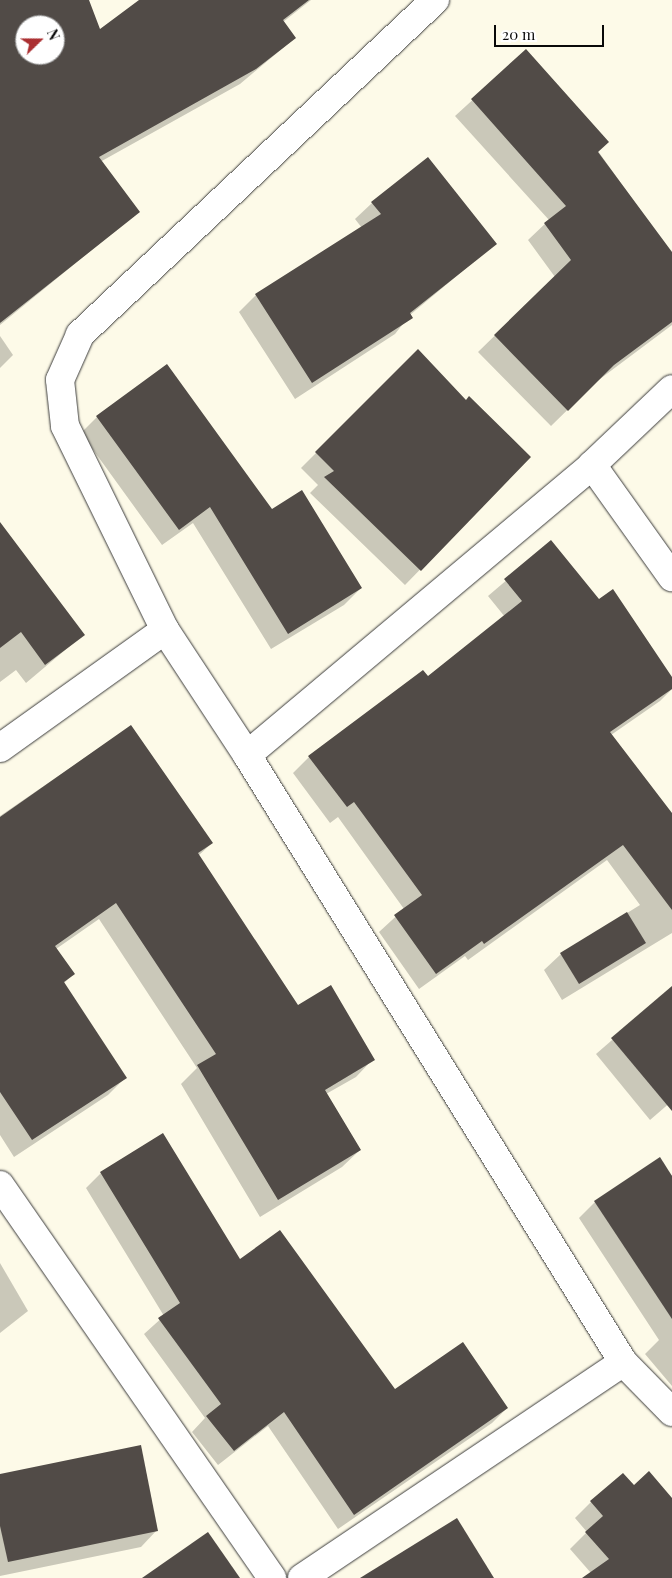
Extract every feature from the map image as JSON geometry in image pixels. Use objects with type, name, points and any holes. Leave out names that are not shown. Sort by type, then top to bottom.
[{"type":"street","points":[[435,0],[80,335],[60,380],[65,426],[165,630],[247,755],[623,1362],[672,1412]]},
{"type":"street","points":[[247,755],[592,465],[672,389]]},
{"type":"street","points":[[592,465],[672,577]]},
{"type":"street","points":[[0,748],[165,630]]},
{"type":"street","points":[[0,1185],[272,1578]]},
{"type":"street","points":[[302,1578],[623,1362]]},
{"type":"building","points":[[0,0],[89,0],[100,29],[139,0],[309,0],[283,20],[296,38],[256,69],[99,157],[140,212],[0,323]]},
{"type":"building","points":[[526,49],[609,142],[598,152],[672,252],[672,322],[614,365],[568,411],[494,335],[571,260],[544,223],[566,206],[471,99]]},
{"type":"building","points":[[428,157],[497,244],[410,313],[413,318],[312,383],[255,294],[381,214],[371,202]]},
{"type":"building","points":[[418,349],[466,400],[469,396],[531,457],[421,571],[324,477],[334,471],[315,452]]},
{"type":"building","points":[[167,364],[272,509],[302,490],[362,588],[288,634],[210,507],[179,530],[96,416]]},
{"type":"building","points":[[0,522],[85,635],[45,665],[21,632],[0,648]]},
{"type":"building","points":[[551,540],[599,599],[613,589],[672,677],[672,689],[610,732],[672,813],[672,910],[623,845],[484,944],[482,941],[436,974],[394,915],[422,895],[354,802],[347,807],[308,756],[423,670],[428,676],[522,601],[504,579]]},
{"type":"building","points":[[131,725],[213,843],[198,853],[298,1005],[331,985],[375,1060],[325,1090],[361,1150],[278,1200],[197,1065],[216,1054],[116,903],[55,946],[75,974],[64,982],[127,1078],[32,1140],[0,1092],[0,817]]},
{"type":"building","points":[[627,912],[646,943],[579,984],[560,953]]},
{"type":"building","points":[[672,986],[672,1111],[611,1038]]},
{"type":"building","points":[[163,1133],[240,1259],[280,1230],[395,1389],[463,1342],[508,1408],[354,1515],[284,1412],[234,1451],[206,1416],[221,1404],[158,1318],[180,1303],[100,1172]]},
{"type":"building","points":[[660,1157],[672,1176],[672,1319],[594,1201]]},
{"type":"building","points":[[141,1445],[158,1531],[8,1562],[0,1526],[0,1474]]},
{"type":"building","points":[[649,1471],[672,1498],[672,1578],[582,1578],[609,1559],[585,1532],[603,1516],[590,1501],[623,1473],[634,1485]]},
{"type":"building","points":[[457,1518],[494,1578],[360,1578]]},
{"type":"building","points":[[208,1532],[240,1578],[142,1578]]}]
